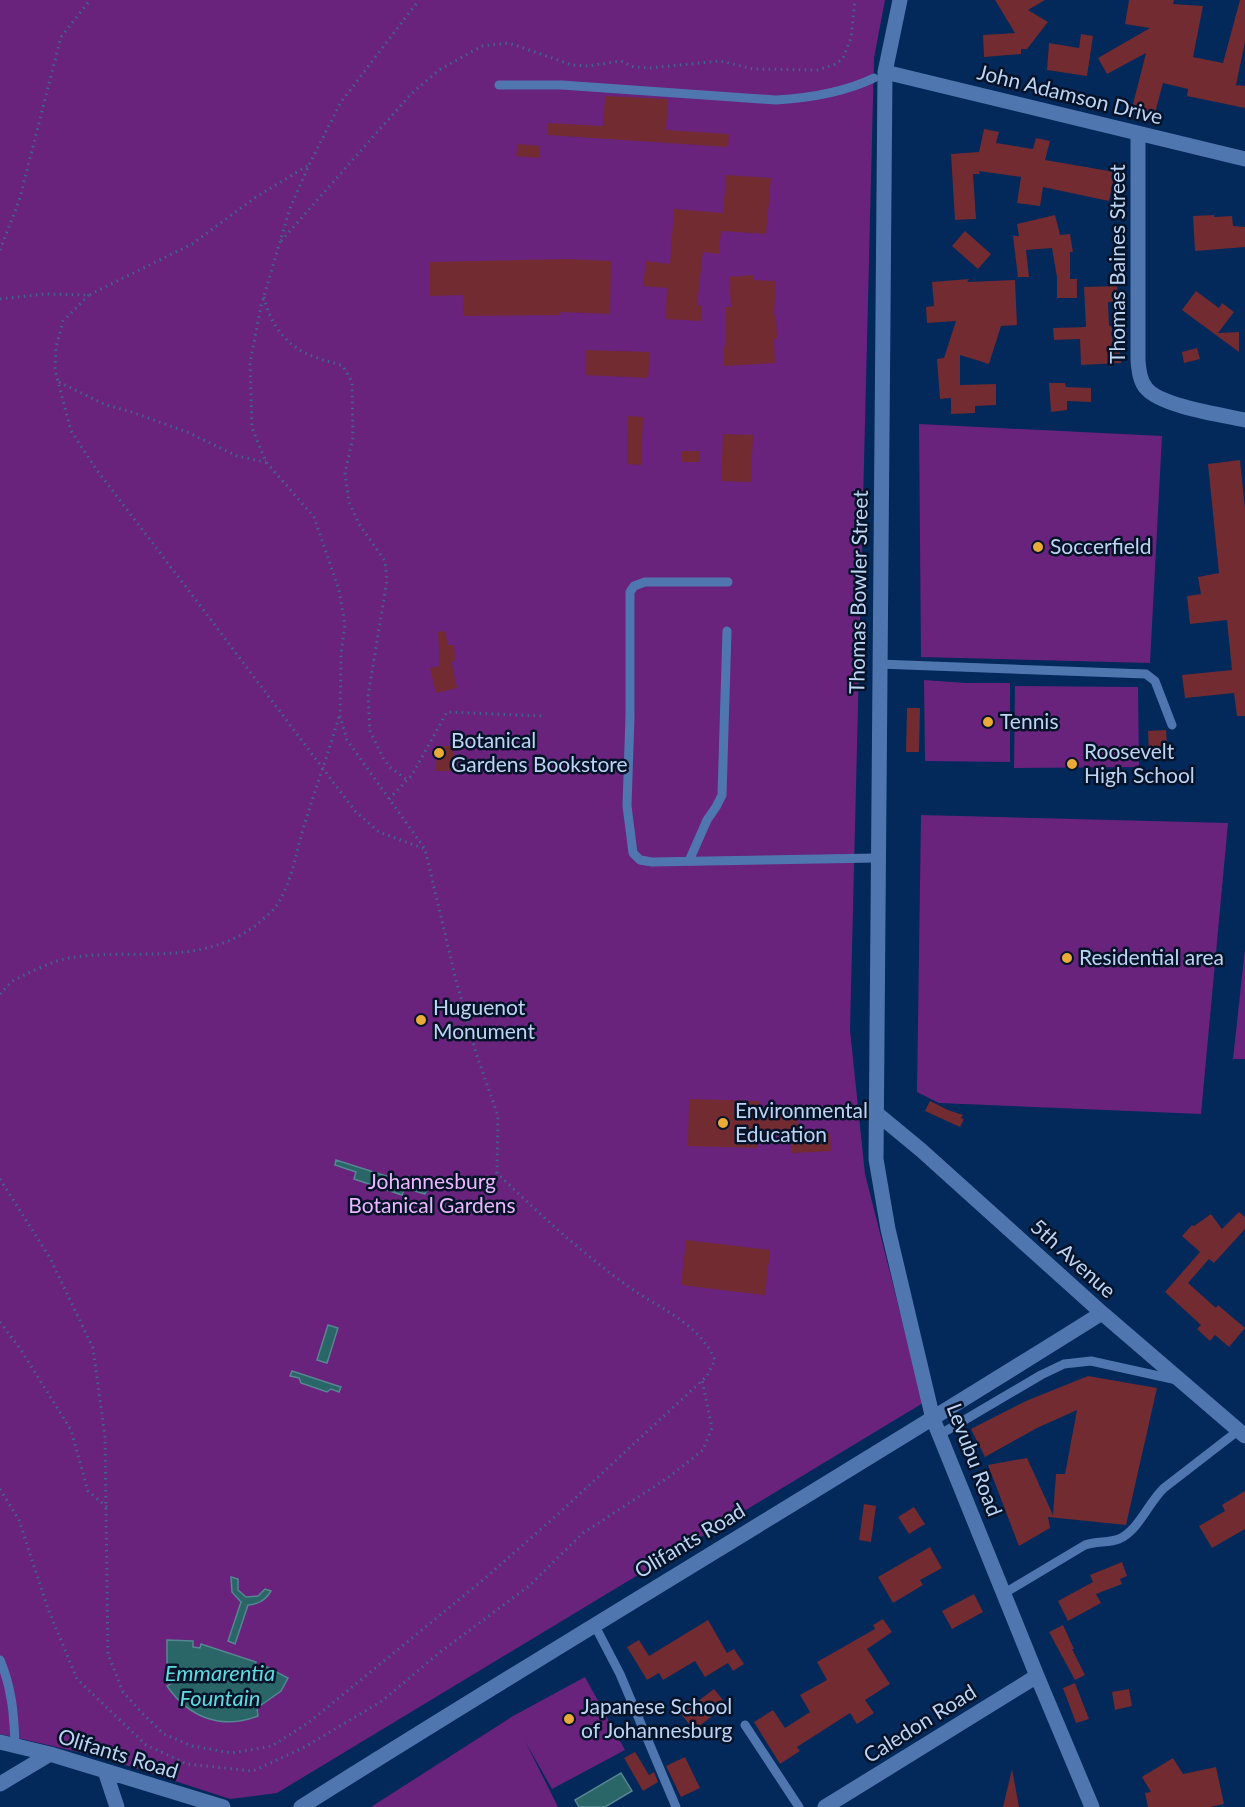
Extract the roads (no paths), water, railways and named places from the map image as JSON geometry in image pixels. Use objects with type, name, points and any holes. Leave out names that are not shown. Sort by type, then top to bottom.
[{"type":"street","name":"Thomas Bowler Street","points":[[875,1112],[879,664],[879,75],[900,0]]},
{"type":"street","name":"John Adamson Drive","points":[[879,75],[1245,159]]},
{"type":"street","name":"Thomas Baines Street","points":[[1138,133],[1138,361],[1140,377],[1144,386],[1159,398],[1245,420]]},
{"type":"street","name":"5th Avenue","points":[[875,1112],[921,1150],[1102,1313],[1242,1433]]},
{"type":"street","name":"Levubu Road","points":[[875,1112],[879,1180],[933,1419],[1092,1807]]},
{"type":"street","name":"Olifants Road","points":[[301,1807],[594,1624],[933,1419],[1102,1313]]},
{"type":"street","name":"Caledon Road","points":[[825,1807],[1037,1676]]},
{"type":"street","name":"Olifants Road","points":[[7,1743],[223,1807]]},
{"type":"street","points":[[0,1784],[50,1754]]},
{"type":"street","points":[[105,1771],[117,1807]]},
{"type":"lane","points":[[499,85],[562,85],[776,100],[802,98],[854,87],[879,75]]},
{"type":"lane","points":[[728,582],[645,582],[634,586],[629,599],[631,675],[627,806],[633,852],[640,860],[877,858]]},
{"type":"lane","points":[[689,861],[707,820],[722,795],[727,631]]},
{"type":"lane","points":[[879,664],[1146,674],[1155,681],[1173,725]]},
{"type":"lane","points":[[939,1435],[1064,1364],[1091,1361],[1181,1381]]},
{"type":"lane","points":[[1003,1594],[1085,1545],[1117,1540],[1132,1528],[1164,1488],[1242,1433]]},
{"type":"lane","points":[[594,1624],[620,1674],[676,1807]]},
{"type":"lane","points":[[1,1665],[14,1710],[7,1743]]},
{"type":"lane","points":[[745,1725],[799,1807]]},
{"type":"water","points":[[336,1160],[427,1189],[425,1194],[405,1188],[402,1195],[354,1179],[356,1172],[335,1165]]},
{"type":"water","points":[[328,1325],[338,1328],[327,1363],[317,1360]]},
{"type":"water","points":[[292,1371],[341,1387],[339,1392],[331,1389],[327,1392],[301,1383],[299,1378],[290,1376]]},
{"type":"water","points":[[231,1577],[238,1579],[238,1590],[246,1597],[258,1596],[265,1589],[271,1591],[261,1601],[248,1605],[235,1644],[228,1641],[241,1602],[232,1592]]},
{"type":"water","name":"Emmarentia Fountain","points":[[167,1640],[193,1641],[193,1647],[200,1648],[201,1644],[256,1662],[255,1667],[262,1670],[265,1666],[288,1678],[281,1691],[257,1708],[258,1716],[232,1722],[207,1718],[185,1706],[167,1686],[174,1682],[167,1662]]},
{"type":"water","points":[[621,1773],[632,1791],[605,1807],[579,1807],[575,1800]]},
{"type":"place","name":"Soccerfield","points":[[1038,547]]},
{"type":"place","name":"Tennis","points":[[988,722]]},
{"type":"place","name":"Botanical Gardens Bookstore","points":[[439,753]]},
{"type":"place","name":"Roosevelt High School","points":[[1072,764]]},
{"type":"place","name":"Residential area","points":[[1067,958]]},
{"type":"place","name":"Huguenot Monument","points":[[421,1020]]},
{"type":"place","name":"Environmental Education","points":[[723,1123]]},
{"type":"place","name":"Japanese School of Johannesburg","points":[[569,1719]]},
{"type":"park label","name":"Johannesburg Botanical Gardens","points":[[432,1194]]}]
